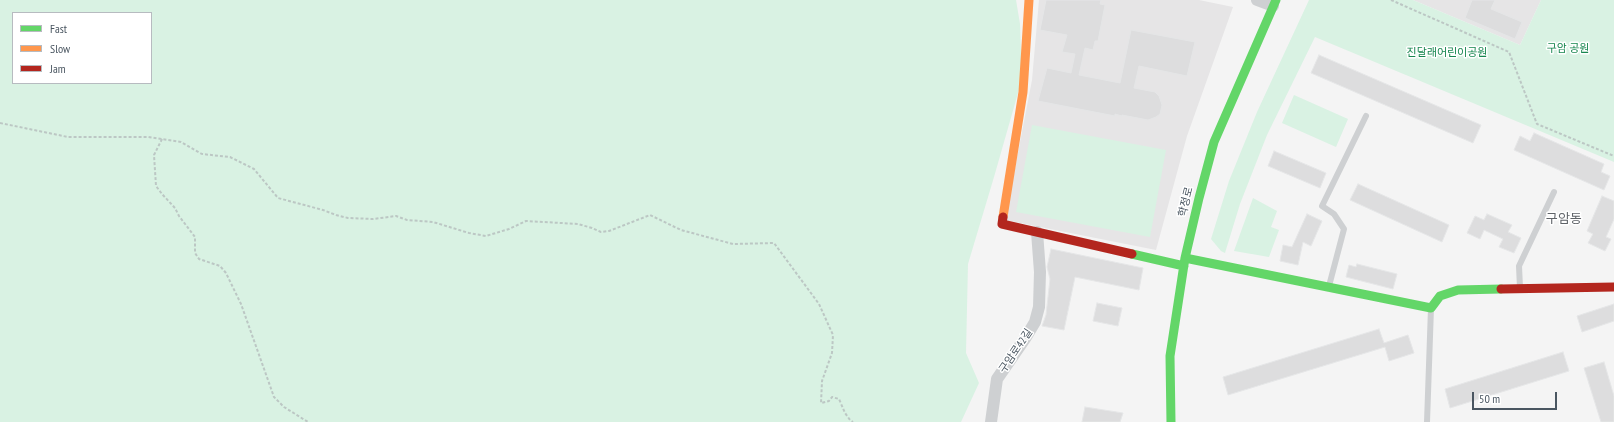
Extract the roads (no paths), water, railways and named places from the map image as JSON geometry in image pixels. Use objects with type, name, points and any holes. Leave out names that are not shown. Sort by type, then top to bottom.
[{"type":"street","points":[[1029,0],[1023,92],[1002,224],[1185,262],[1328,287],[1431,308],[1440,296],[1458,290],[1614,287]]},
{"type":"street","points":[[1257,0],[1275,3]]},
{"type":"street","name":"학정로","points":[[1171,422],[1170,356],[1185,262],[1199,198],[1214,142],[1275,3]]},
{"type":"street","name":"구암로42길","points":[[991,422],[997,379],[1035,322],[1039,307],[1040,272],[1037,232]]},
{"type":"lane","points":[[1328,287],[1344,229],[1334,214],[1322,206],[1366,116]]},
{"type":"lane","points":[[1520,288],[1519,266],[1554,192]]},
{"type":"lane","points":[[1427,422],[1431,308]]},
{"type":"district","name":"구암동","points":[[1564,219]]},
{"type":"park label","name":"구암 공원","points":[[1568,49]]},
{"type":"park label","name":"진달래어린이공원","points":[[1447,53]]}]
